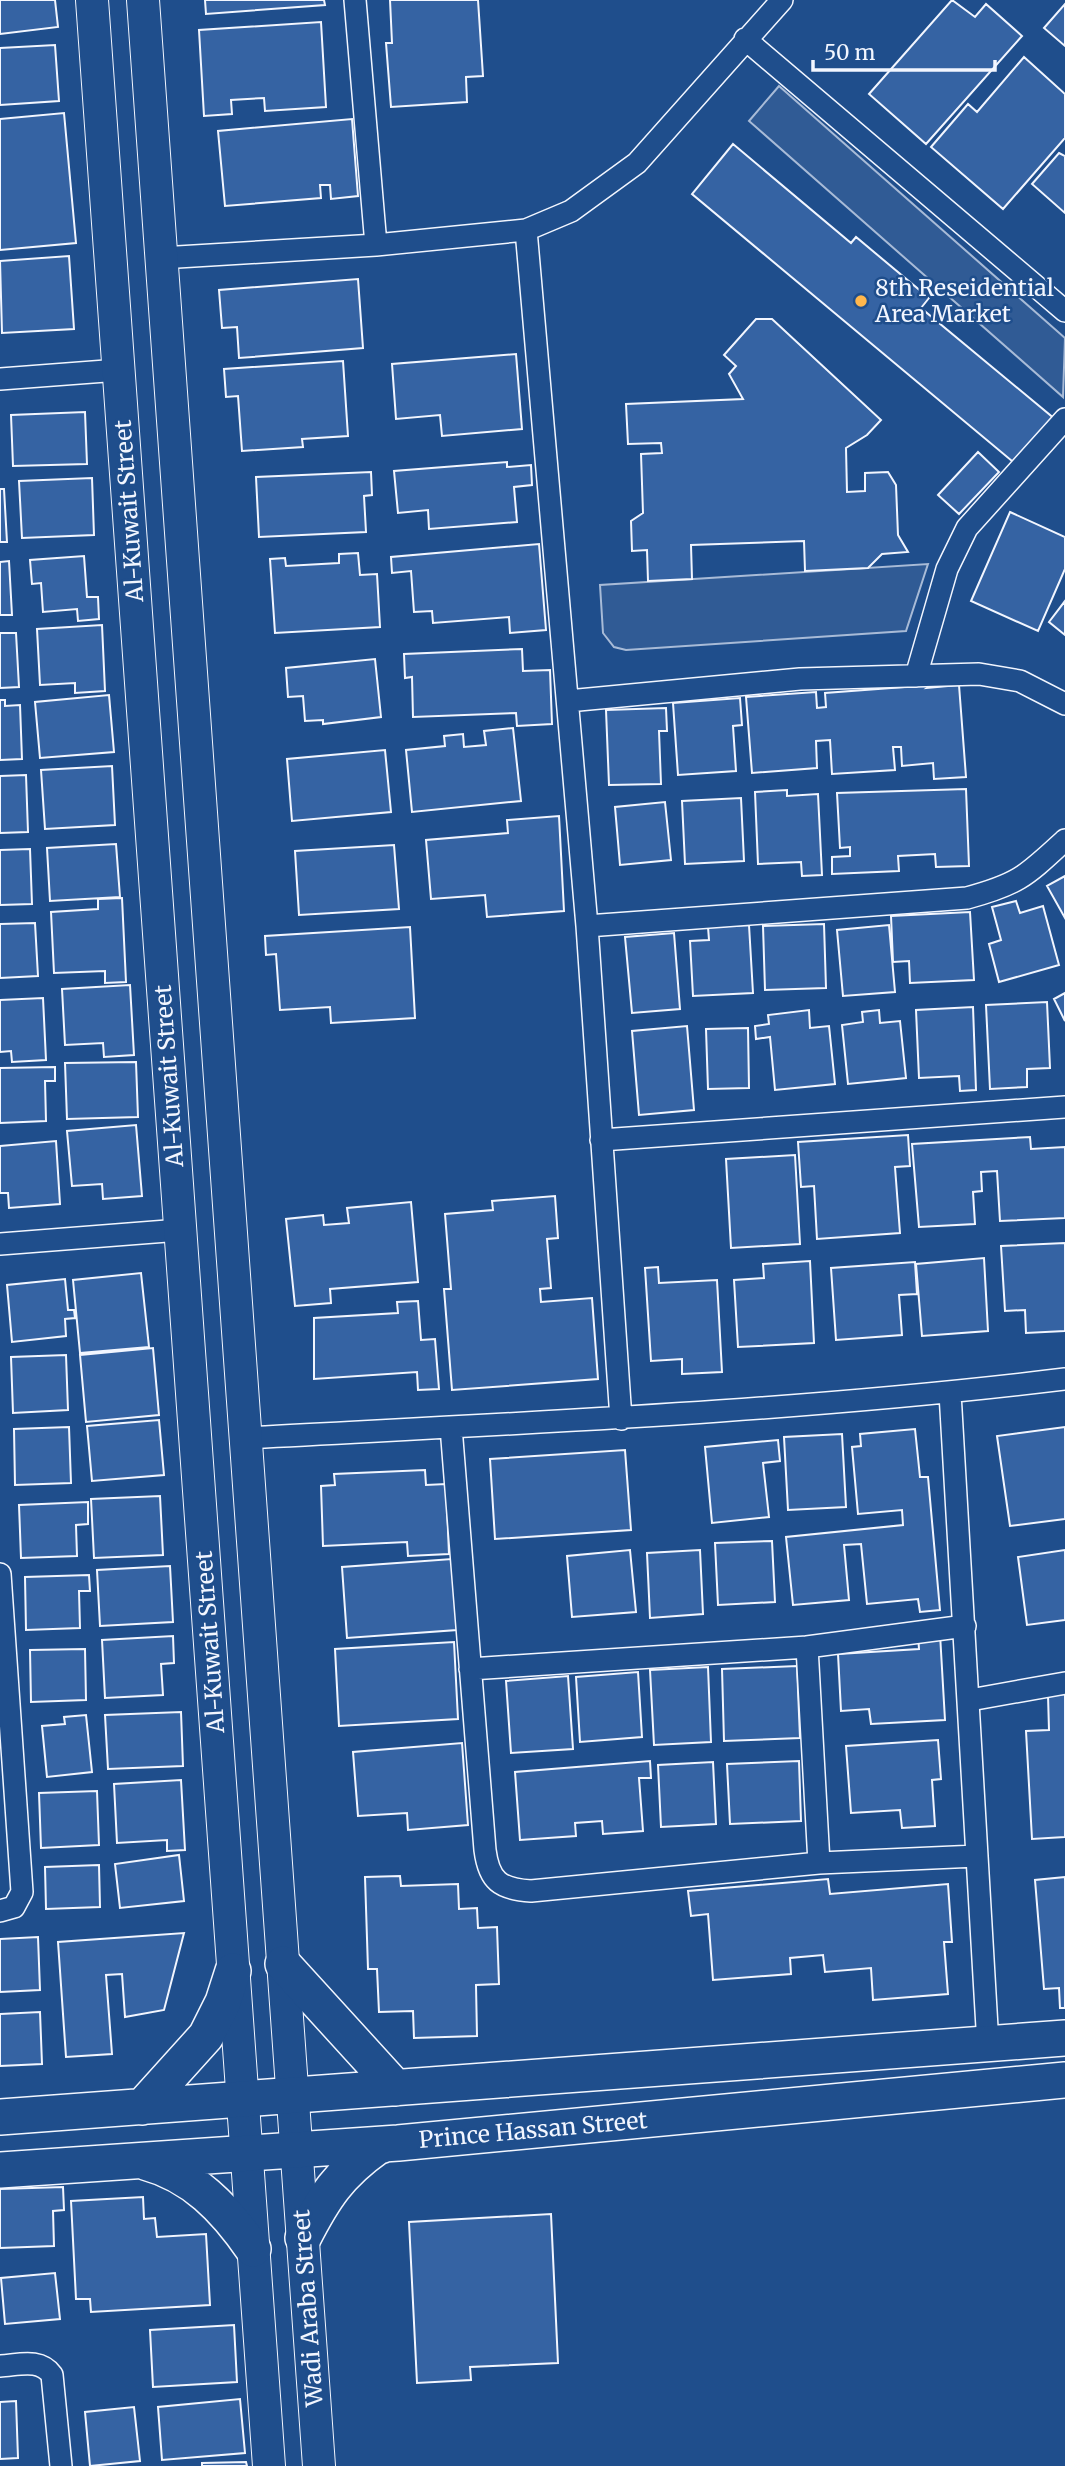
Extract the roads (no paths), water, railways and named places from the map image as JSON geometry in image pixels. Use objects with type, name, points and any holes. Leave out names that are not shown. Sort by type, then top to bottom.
[{"type":"main road","name":"Al-Kuwait Street","points":[[92,0],[246,2153]]},
{"type":"main road","points":[[143,0],[297,2150]]},
{"type":"main road","points":[[154,862],[204,853]]},
{"type":"main road","points":[[284,1964],[396,2088]]},
{"type":"main road","points":[[142,2107],[206,2036],[223,2002],[233,1971]]},
{"type":"main road","points":[[0,2117],[1065,2038]]},
{"type":"main road","name":"Prince Hassan Street","points":[[0,2170],[398,2143],[1065,2080]]},
{"type":"main road","points":[[303,2238],[325,2196],[342,2174],[377,2147],[398,2143]]},
{"type":"main road","name":"Wadi Araba Street","points":[[297,2150],[319,2466]]},
{"type":"main road","points":[[246,2153],[269,2466]]},
{"type":"main road","points":[[138,2160],[173,2170],[186,2179],[224,2211],[253,2249]]},
{"type":"street","points":[[355,0],[376,245]]},
{"type":"street","points":[[161,258],[376,245],[526,230],[570,211],[637,163],[782,0]]},
{"type":"street","points":[[745,39],[1065,311]]},
{"type":"street","points":[[526,230],[587,926],[621,1419]]},
{"type":"street","points":[[0,379],[119,370]]},
{"type":"street","points":[[916,676],[947,569],[967,528],[1065,419]]},
{"type":"street","points":[[568,701],[800,679],[979,674],[1020,681],[1065,704]]},
{"type":"street","points":[[587,926],[967,898],[1007,887],[1025,877],[1065,840]]},
{"type":"street","points":[[601,1140],[1065,1107]]},
{"type":"street","points":[[0,1244],[180,1230]]},
{"type":"street","points":[[246,1438],[621,1419],[950,1393],[1065,1379]]},
{"type":"street","points":[[950,1393],[970,1700],[988,2045]]},
{"type":"street","points":[[451,1427],[487,1868],[498,1882],[511,1890],[531,1891],[819,1863],[977,1856]]},
{"type":"street","points":[[0,1574],[22,1892],[14,1907],[0,1911]]},
{"type":"street","points":[[470,1669],[807,1647],[965,1626]]},
{"type":"street","points":[[807,1647],[819,1863]]},
{"type":"street","points":[[970,1700],[1065,1683]]},
{"type":"street","points":[[0,2366],[35,2364],[46,2366],[52,2375],[61,2466]]},
{"type":"place","name":"8th Reseidential Area Market","points":[[861,301]]}]
